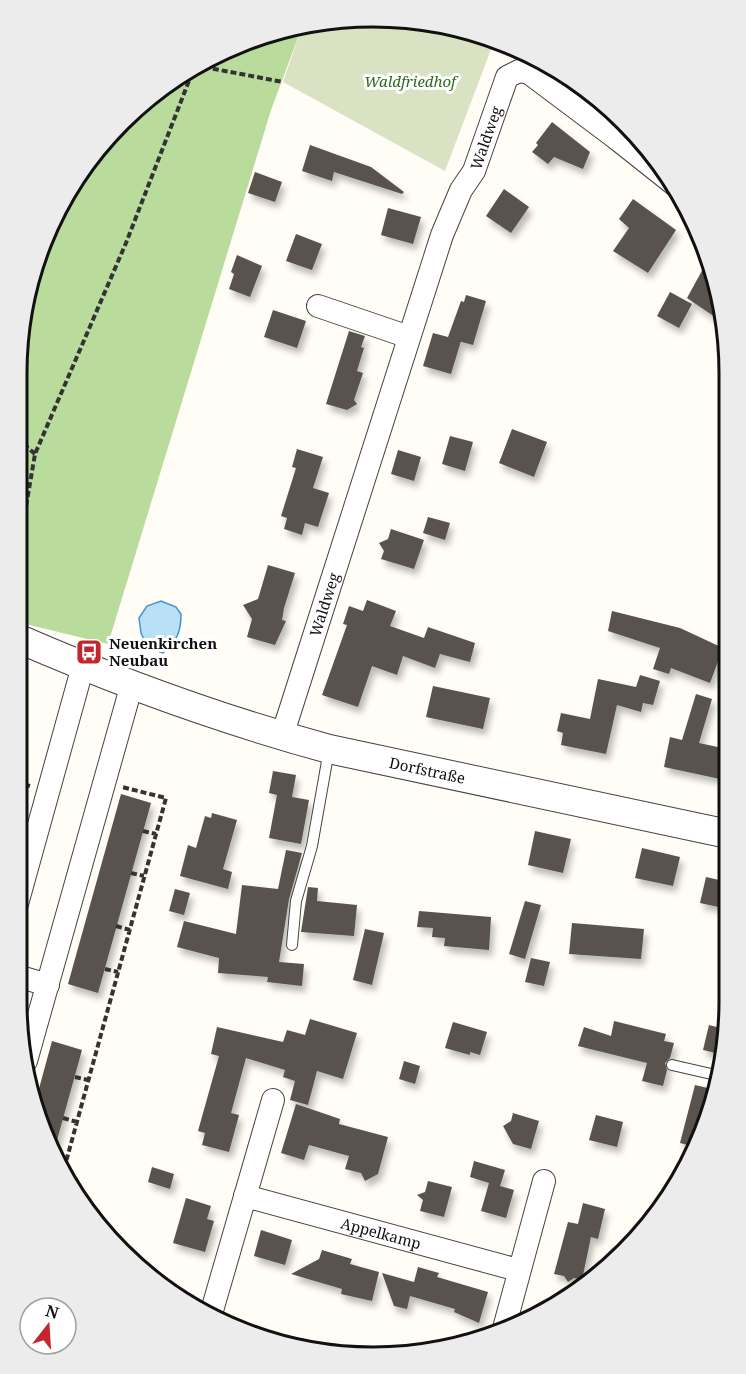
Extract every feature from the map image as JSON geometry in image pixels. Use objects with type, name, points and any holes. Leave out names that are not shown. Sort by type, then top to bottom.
[{"type":"street","name":"Waldweg","points":[[282,736],[442,235],[461,190],[474,171],[507,77],[519,71],[529,73],[621,132]]},
{"type":"street","points":[[318,306],[409,337]]},
{"type":"street","name":"Dorfstraße","points":[[27,642],[132,684],[282,736],[329,749],[719,832]]},
{"type":"street","points":[[27,868],[83,666]]},
{"type":"street","points":[[30,1047],[132,684]]},
{"type":"street","points":[[27,979],[48,986]]},
{"type":"street","points":[[213,1307],[273,1100]]},
{"type":"street","points":[[506,1321],[544,1181]]},
{"type":"street","name":"Appelkamp","points":[[245,1196],[518,1270]]},
{"type":"lane","points":[[292,945],[296,901],[312,846],[329,749]]},
{"type":"lane","points":[[672,1065],[711,1074]]},
{"type":"path","points":[[211,67],[283,82]]},
{"type":"path","points":[[27,501],[35,454],[126,243],[189,80]]},
{"type":"path","points":[[27,447],[35,454]]},
{"type":"path","points":[[66,1161],[166,798],[104,782]]},
{"type":"path","points":[[143,831],[156,834]]},
{"type":"path","points":[[131,873],[144,876]]},
{"type":"path","points":[[116,926],[130,930]]},
{"type":"path","points":[[105,969],[118,972]]},
{"type":"path","points":[[75,1077],[88,1081]]},
{"type":"path","points":[[63,1118],[77,1122]]},
{"type":"green space","name":"Waldfriedhof","points":[[373,27],[418,30],[463,39],[492,48],[445,171],[283,82],[299,35],[328,30]]},
{"type":"green space","points":[[299,35],[271,110],[108,644],[27,624],[28,350],[34,305],[45,262],[73,200],[98,162],[128,128],[162,98],[200,73],[262,45]]},
{"type":"water","points":[[161,601],[176,607],[181,614],[177,636],[163,653],[148,648],[141,633],[139,618],[147,606]]},
{"type":"building","points":[[552,122],[590,152],[583,169],[554,157],[548,164],[532,152]]},
{"type":"building","points":[[310,145],[371,167],[404,192],[402,194],[334,172],[332,181],[302,171]]},
{"type":"building","points":[[255,172],[282,182],[275,202],[248,193]]},
{"type":"building","points":[[504,189],[529,207],[511,233],[486,216]]},
{"type":"building","points":[[633,199],[676,230],[648,273],[613,251],[629,228],[619,219]]},
{"type":"building","points":[[388,208],[421,217],[413,244],[381,235]]},
{"type":"building","points":[[296,234],[322,244],[312,270],[286,261]]},
{"type":"building","points":[[237,255],[262,266],[250,297],[229,289],[234,274],[231,272]]},
{"type":"building","points":[[703,269],[714,316],[687,298]]},
{"type":"building","points":[[670,292],[692,304],[679,328],[657,316]]},
{"type":"building","points":[[466,295],[486,301],[473,345],[461,342],[451,374],[423,366],[433,333],[448,337],[461,301],[464,302]]},
{"type":"building","points":[[273,310],[306,321],[297,348],[264,337]]},
{"type":"building","points":[[349,331],[365,336],[357,371],[363,373],[354,400],[357,404],[347,410],[326,404]]},
{"type":"building","points":[[512,429],[547,442],[534,477],[499,463]]},
{"type":"building","points":[[450,436],[473,442],[465,471],[442,464]]},
{"type":"building","points":[[297,449],[323,457],[313,488],[329,493],[318,527],[305,523],[302,535],[284,529],[287,518],[281,516],[296,468],[292,467]]},
{"type":"building","points":[[398,450],[421,457],[414,481],[391,474]]},
{"type":"building","points":[[428,517],[450,523],[445,540],[423,533]]},
{"type":"building","points":[[391,529],[424,540],[414,569],[381,559],[384,551],[379,543],[388,539]]},
{"type":"building","points":[[268,565],[295,573],[284,608],[282,620],[286,621],[275,645],[247,637],[252,619],[243,605],[258,599]]},
{"type":"building","points":[[367,600],[396,611],[390,626],[424,638],[428,627],[475,643],[470,662],[440,654],[435,668],[403,656],[397,675],[372,666],[358,707],[322,695],[347,625],[343,624],[349,606],[363,611]]},
{"type":"building","points":[[612,611],[680,628],[719,646],[719,659],[710,683],[671,668],[669,674],[653,669],[660,648],[608,631]]},
{"type":"building","points":[[640,675],[660,681],[653,705],[643,703],[641,712],[617,705],[606,754],[561,745],[563,733],[557,731],[561,713],[590,719],[598,679],[636,687]]},
{"type":"building","points":[[433,686],[490,698],[483,729],[426,717]]},
{"type":"building","points":[[696,694],[712,699],[699,743],[719,747],[719,779],[664,767],[670,737],[682,740]]},
{"type":"building","points":[[273,771],[296,775],[292,797],[309,800],[301,844],[269,838],[277,795],[269,793]]},
{"type":"building","points":[[121,794],[151,803],[98,993],[68,984]]},
{"type":"building","points":[[212,813],[237,820],[223,869],[232,872],[228,889],[180,876],[188,845],[196,848],[205,816],[211,818]]},
{"type":"building","points":[[535,831],[571,839],[563,873],[528,865]]},
{"type":"building","points":[[642,848],[680,857],[673,886],[635,878]]},
{"type":"building","points":[[286,850],[302,853],[289,899],[279,962],[304,964],[302,986],[267,982],[268,977],[218,973],[219,958],[177,947],[184,921],[236,934],[242,885],[278,889]]},
{"type":"building","points":[[706,877],[719,880],[719,907],[700,903]]},
{"type":"building","points":[[308,887],[318,888],[317,901],[357,905],[354,936],[301,932]]},
{"type":"building","points":[[175,889],[190,893],[184,915],[169,911]]},
{"type":"building","points":[[525,901],[541,905],[525,959],[509,954]]},
{"type":"building","points":[[419,911],[491,917],[489,950],[444,946],[445,938],[432,937],[433,928],[417,927]]},
{"type":"building","points":[[572,923],[644,929],[641,959],[569,954]]},
{"type":"building","points":[[365,929],[384,933],[372,985],[353,980]]},
{"type":"building","points":[[531,958],[550,962],[544,986],[525,982]]},
{"type":"building","points":[[310,1019],[357,1033],[343,1079],[317,1071],[308,1105],[290,1100],[295,1081],[283,1077],[285,1070],[246,1058],[231,1113],[239,1115],[229,1152],[202,1145],[205,1133],[198,1131],[219,1056],[211,1054],[217,1027],[283,1042],[287,1030],[305,1035]]},
{"type":"building","points":[[614,1021],[666,1034],[664,1041],[674,1043],[670,1058],[665,1063],[667,1070],[663,1086],[642,1081],[647,1063],[578,1046],[584,1027],[611,1036]]},
{"type":"building","points":[[453,1022],[487,1032],[480,1055],[470,1052],[470,1055],[445,1048]]},
{"type":"building","points":[[709,1025],[718,1027],[715,1053],[703,1050]]},
{"type":"building","points":[[52,1041],[82,1050],[57,1141],[39,1090]]},
{"type":"building","points":[[404,1061],[420,1066],[415,1084],[399,1079]]},
{"type":"building","points":[[695,1085],[708,1088],[687,1145],[680,1143]]},
{"type":"building","points":[[296,1104],[340,1119],[339,1124],[388,1137],[378,1174],[365,1181],[361,1173],[345,1169],[349,1156],[309,1145],[304,1160],[281,1153]]},
{"type":"building","points":[[513,1113],[539,1121],[531,1149],[513,1144],[503,1126],[511,1121]]},
{"type":"building","points":[[596,1115],[623,1122],[617,1147],[589,1140]]},
{"type":"building","points":[[474,1161],[505,1170],[500,1186],[514,1190],[506,1218],[481,1211],[489,1183],[470,1177]]},
{"type":"building","points":[[152,1167],[174,1174],[170,1189],[148,1182]]},
{"type":"building","points":[[428,1181],[452,1187],[444,1217],[420,1211],[423,1200],[417,1195],[425,1192]]},
{"type":"building","points":[[186,1198],[211,1206],[207,1219],[214,1221],[205,1252],[173,1243]]},
{"type":"building","points":[[583,1203],[605,1209],[598,1239],[591,1237],[583,1277],[579,1279],[574,1278],[568,1282],[564,1276],[554,1274],[568,1222],[578,1224]]},
{"type":"building","points":[[261,1230],[292,1240],[285,1265],[254,1256]]},
{"type":"building","points":[[322,1250],[352,1259],[350,1264],[379,1272],[372,1301],[341,1294],[342,1289],[291,1274],[319,1259]]},
{"type":"building","points":[[418,1267],[439,1273],[437,1277],[488,1292],[479,1323],[454,1312],[455,1309],[410,1296],[407,1309],[394,1306],[382,1273],[414,1282]]},
{"type":"place","name":"Neuenkirchen Neubau","points":[[89,652]]}]
